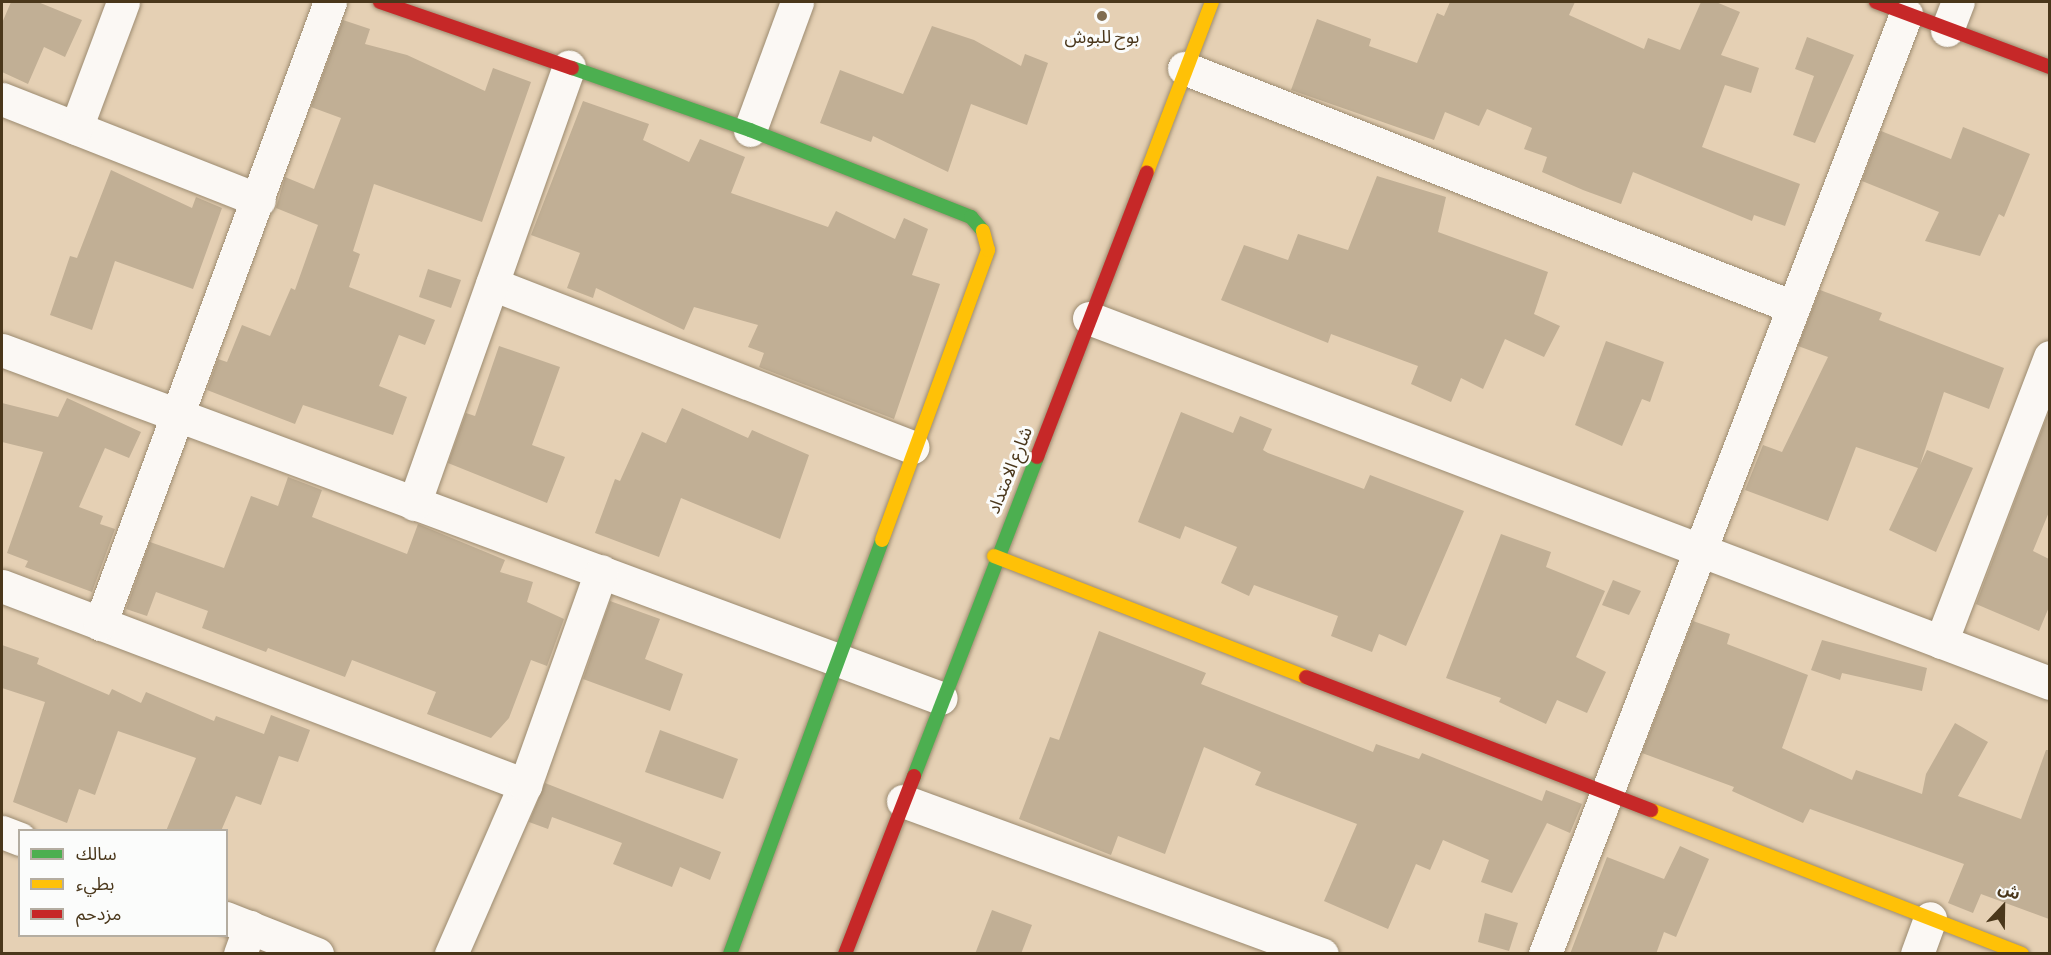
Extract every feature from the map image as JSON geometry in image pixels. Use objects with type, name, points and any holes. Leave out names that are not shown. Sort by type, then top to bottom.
[{"type":"street","points":[[76,128],[123,2]]},
{"type":"street","points":[[100,624],[259,200],[330,2]]},
{"type":"street","points":[[380,2],[750,130],[971,217],[983,231],[988,250],[913,447],[840,662],[730,954]]},
{"type":"street","points":[[750,130],[798,2]]},
{"type":"street","name":"شارع الامتداد","points":[[845,954],[994,556],[1089,318],[1184,68],[1212,2]]},
{"type":"street","points":[[1876,2],[1906,14],[1953,16],[2049,67]]},
{"type":"street","points":[[1545,954],[1906,14]]},
{"type":"street","points":[[414,504],[569,68]]},
{"type":"street","points":[[1184,68],[1793,307]]},
{"type":"street","points":[[2,99],[259,200]]},
{"type":"street","points":[[492,284],[913,447]]},
{"type":"street","points":[[1089,318],[2049,683]]},
{"type":"street","points":[[2,350],[940,698]]},
{"type":"street","points":[[1941,642],[2041,407],[2049,357]]},
{"type":"street","points":[[994,556],[2022,954]]},
{"type":"street","points":[[451,954],[525,785],[601,572]]},
{"type":"street","points":[[2,586],[525,785]]},
{"type":"street","points":[[903,801],[1322,954]]},
{"type":"street","points":[[2,832],[18,838]]},
{"type":"street","points":[[1917,954],[1930,918]]},
{"type":"street","points":[[239,933],[317,954]]},
{"type":"building","points":[[11,2],[38,2],[82,20],[65,57],[44,47],[28,84],[2,72],[2,23]]},
{"type":"building","points":[[1450,2],[1575,2],[1569,15],[1644,49],[1648,38],[1680,50],[1701,2],[1716,2],[1740,12],[1721,55],[1759,68],[1751,93],[1725,85],[1702,147],[1800,184],[1785,226],[1754,215],[1752,221],[1633,172],[1621,204],[1583,190],[1542,172],[1547,157],[1524,149],[1532,128],[1487,109],[1479,126],[1445,112],[1434,140],[1291,90],[1317,19],[1371,39],[1369,46],[1417,63],[1437,13],[1444,16]]},
{"type":"building","points":[[343,20],[370,29],[365,44],[407,55],[485,91],[493,68],[531,82],[482,222],[374,184],[353,251],[360,254],[349,287],[435,320],[425,345],[399,335],[379,386],[407,397],[393,435],[303,405],[295,424],[207,390],[218,359],[227,362],[242,325],[270,336],[291,288],[295,290],[318,225],[276,208],[285,177],[314,189],[341,118],[311,107]]},
{"type":"building","points":[[932,26],[974,40],[1021,66],[1025,54],[1048,63],[1027,125],[971,104],[948,172],[873,136],[871,142],[820,123],[840,70],[903,94]]},
{"type":"building","points":[[1807,37],[1854,55],[1815,143],[1793,135],[1814,76],[1795,69]]},
{"type":"building","points":[[583,101],[649,124],[643,140],[689,162],[700,139],[745,157],[731,193],[828,227],[836,211],[895,239],[904,218],[928,229],[912,275],[940,284],[894,419],[759,367],[764,353],[748,347],[758,325],[694,307],[684,330],[596,288],[593,298],[567,288],[580,253],[531,235]]},
{"type":"building","points":[[1963,127],[2030,154],[2004,217],[1999,214],[1980,256],[1925,241],[1939,212],[1862,181],[1881,131],[1951,159]]},
{"type":"building","points":[[111,170],[192,208],[196,197],[222,208],[193,289],[115,261],[92,330],[50,315],[70,256],[77,258]]},
{"type":"building","points":[[1377,176],[1446,197],[1438,232],[1548,272],[1534,314],[1560,326],[1544,357],[1505,339],[1483,389],[1461,378],[1451,402],[1411,384],[1418,366],[1331,334],[1328,343],[1221,300],[1244,245],[1288,260],[1298,234],[1348,250]]},
{"type":"building","points":[[428,269],[461,280],[451,308],[419,297]]},
{"type":"building","points":[[1820,290],[1882,313],[1879,320],[2004,368],[1989,409],[1944,392],[1920,465],[1927,450],[1973,468],[1936,552],[1889,530],[1918,468],[1856,447],[1828,521],[1745,490],[1763,445],[1782,452],[1828,357],[1798,346]]},
{"type":"building","points":[[1606,341],[1664,362],[1650,402],[1642,399],[1622,446],[1575,425]]},
{"type":"building","points":[[499,346],[560,367],[532,445],[565,457],[547,503],[448,463],[466,413],[475,416]]},
{"type":"building","points":[[67,398],[141,432],[129,458],[105,448],[79,507],[103,516],[100,524],[115,529],[92,592],[25,567],[28,561],[7,553],[43,452],[2,442],[2,403],[58,417]]},
{"type":"building","points":[[682,408],[748,438],[752,430],[809,455],[780,539],[681,498],[659,557],[595,533],[615,479],[620,481],[642,432],[666,443]]},
{"type":"building","points":[[2049,411],[2049,512],[2033,551],[2049,559],[2049,607],[2039,631],[1976,604]]},
{"type":"building","points":[[1181,412],[1233,433],[1240,416],[1272,429],[1263,450],[1268,453],[1364,489],[1370,475],[1464,511],[1406,646],[1379,634],[1372,652],[1331,636],[1338,616],[1254,585],[1249,596],[1221,583],[1237,547],[1185,526],[1180,539],[1138,522]]},
{"type":"building","points":[[288,477],[322,490],[312,517],[407,554],[418,524],[505,560],[500,572],[533,582],[527,602],[564,619],[547,666],[531,660],[509,718],[491,738],[427,714],[436,692],[352,660],[345,677],[268,648],[266,652],[202,628],[208,611],[156,592],[147,616],[126,609],[150,542],[224,568],[251,496],[278,506]]},
{"type":"building","points":[[1501,534],[1551,552],[1546,567],[1605,591],[1576,657],[1606,672],[1587,713],[1557,700],[1546,724],[1499,702],[1501,698],[1446,678]]},
{"type":"building","points":[[1613,580],[1641,591],[1629,615],[1602,605]]},
{"type":"building","points":[[610,601],[660,619],[645,659],[683,674],[670,711],[583,679]]},
{"type":"building","points":[[1693,621],[1730,634],[1727,644],[1808,675],[1782,748],[1852,780],[1856,770],[1922,794],[1926,774],[1955,723],[1988,742],[1958,796],[2021,819],[2046,750],[2049,750],[2049,919],[1981,894],[1973,913],[1948,903],[1964,864],[1810,809],[1803,823],[1732,791],[1734,787],[1642,753]]},
{"type":"building","points":[[1099,631],[1206,673],[1201,684],[1373,752],[1376,744],[1419,759],[1422,753],[1542,801],[1546,790],[1582,804],[1570,833],[1547,823],[1512,893],[1481,882],[1489,860],[1443,840],[1430,870],[1416,864],[1388,929],[1324,901],[1357,824],[1255,785],[1261,772],[1204,747],[1165,854],[1118,836],[1111,855],[1019,819],[1050,737],[1059,740]]},
{"type":"building","points":[[1822,640],[1927,668],[1922,691],[1842,673],[1840,680],[1811,670]]},
{"type":"building","points":[[2,645],[39,658],[37,664],[109,695],[112,689],[141,703],[146,692],[214,721],[216,716],[264,734],[271,715],[310,730],[298,762],[279,756],[261,805],[236,796],[222,829],[167,829],[196,758],[118,731],[95,795],[79,789],[67,823],[13,802],[45,702],[2,688]]},
{"type":"building","points":[[660,730],[738,759],[723,799],[645,772]]},
{"type":"building","points":[[545,783],[721,852],[710,880],[680,867],[672,887],[613,864],[622,843],[552,817],[548,829],[529,822]]},
{"type":"building","points":[[1680,846],[1709,859],[1676,937],[1664,932],[1656,954],[1570,954],[1607,857],[1664,879]]},
{"type":"building","points":[[992,910],[1032,925],[1021,954],[975,954]]},
{"type":"building","points":[[1485,913],[1518,923],[1509,951],[1478,942]]},
{"type":"traffic: fast","points":[[572,68],[750,130],[971,217],[983,231]]},
{"type":"traffic: fast","points":[[914,776],[1037,457]]},
{"type":"traffic: fast","points":[[730,954],[882,540]]},
{"type":"traffic: slow","points":[[1147,172],[1212,2]]},
{"type":"traffic: slow","points":[[882,540],[988,250],[983,231]]},
{"type":"traffic: slow","points":[[994,556],[1306,677]]},
{"type":"traffic: slow","points":[[1651,810],[2022,954]]},
{"type":"traffic: jam","points":[[380,2],[572,68]]},
{"type":"traffic: jam","points":[[1876,2],[2050,67]]},
{"type":"traffic: jam","points":[[1037,457],[1147,172]]},
{"type":"traffic: jam","points":[[1306,677],[1651,810]]},
{"type":"traffic: jam","points":[[845,954],[914,776]]},
{"type":"place","name":"بوح للبوش","points":[[1102,16]]}]
